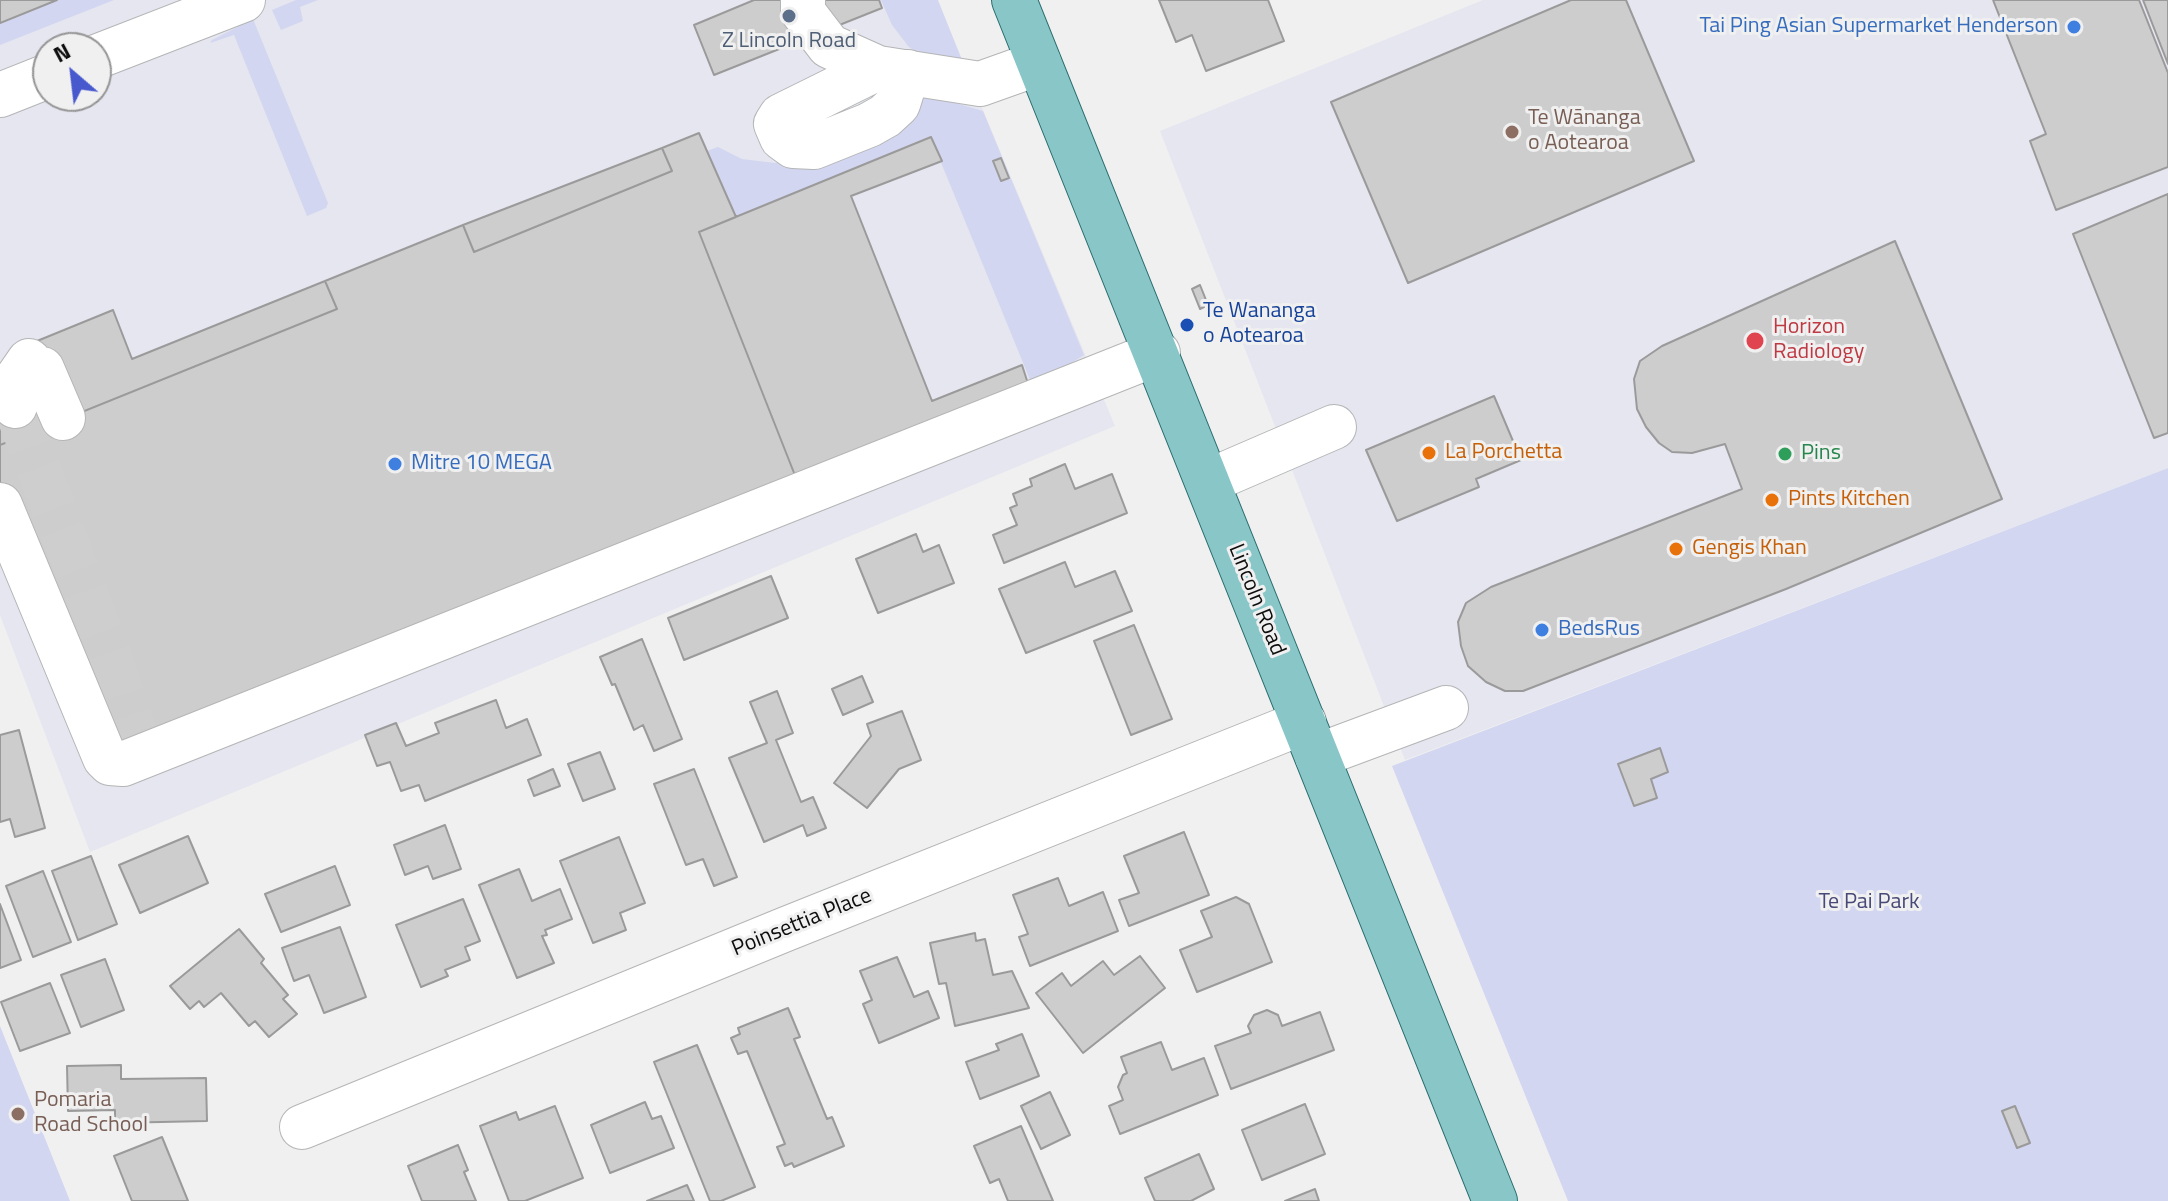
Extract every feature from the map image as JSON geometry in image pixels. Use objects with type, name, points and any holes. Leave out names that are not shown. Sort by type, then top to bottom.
[{"type":"main road","name":"Lincoln Road","points":[[1014,0],[1158,353],[1495,1201]]},
{"type":"street","points":[[112,51],[243,0]]},
{"type":"street","points":[[803,0],[803,12],[829,46],[893,70],[980,84],[1039,63]]},
{"type":"street","points":[[0,95],[32,82]]},
{"type":"street","points":[[0,505],[105,758],[110,763],[123,764],[142,752],[1158,353]]},
{"type":"street","points":[[15,406],[13,384],[36,365],[63,418]]},
{"type":"street","points":[[1209,481],[1334,427]]},
{"type":"street","name":"Poinsettia Place","points":[[302,1127],[786,929],[1311,739],[1446,708]]},
{"type":"shaded area","points":[[0,0],[937,0],[1115,426],[90,852],[0,615]]},
{"type":"shaded area","points":[[1483,0],[2168,0],[2168,468],[1405,760],[1160,131]]},
{"type":"green space","points":[[57,0],[114,0],[0,45],[0,23]]},
{"type":"green space","points":[[296,0],[318,0],[300,7],[303,21],[281,30],[272,10]]},
{"type":"green space","points":[[881,0],[938,0],[962,60],[924,57],[909,47],[892,25]]},
{"type":"green space","points":[[253,19],[328,203],[326,208],[307,216],[234,35],[210,43]]},
{"type":"green space","points":[[913,97],[945,100],[983,111],[1084,355],[1033,387],[931,138],[736,217],[707,151],[718,147],[742,159],[775,163],[800,158]]},
{"type":"green space","name":"Te Pai Park","points":[[2168,468],[2168,1201],[1568,1201],[1392,766]]},
{"type":"green space","name":"Pomaria Road School","points":[[0,1026],[70,1201],[0,1201]]},
{"type":"building","points":[[0,0],[57,0],[0,23]]},
{"type":"building","points":[[754,0],[879,0],[882,8],[714,75],[694,25]]},
{"type":"building","points":[[1159,0],[1268,0],[1284,41],[1206,71],[1192,35],[1176,42]]},
{"type":"building","name":"Te Wānanga o Aotearoa","points":[[1571,0],[1626,0],[1694,161],[1408,283],[1331,102]]},
{"type":"building","points":[[1993,0],[2139,0],[2168,73],[2168,167],[2056,210],[2030,141],[2046,134]]},
{"type":"building","points":[[2143,0],[2168,0],[2168,64]]},
{"type":"building","name":"Mitre 10 MEGA","points":[[699,133],[736,217],[699,232],[798,483],[109,760],[0,484],[0,445],[337,309],[325,281],[463,225],[474,252],[672,171],[662,148]]},
{"type":"building","points":[[931,137],[942,161],[851,196],[932,401],[1022,365],[1030,390],[798,483],[699,232]]},
{"type":"building","points":[[662,148],[672,171],[474,252],[463,225]]},
{"type":"building","points":[[1001,158],[1009,178],[1001,181],[993,161]]},
{"type":"building","points":[[2168,194],[2168,433],[2154,438],[2073,234]]},
{"type":"building","points":[[1895,241],[2002,499],[1786,589],[1523,691],[1505,691],[1486,682],[1468,666],[1458,622],[1466,603],[1491,587],[1742,489],[1725,444],[1692,453],[1672,452],[1659,443],[1646,427],[1637,409],[1634,379],[1640,361],[1662,346]]},
{"type":"building","points":[[325,281],[337,309],[0,445],[0,413],[15,350],[113,310],[132,359]]},
{"type":"building","points":[[1200,285],[1208,305],[1200,309],[1192,289]]},
{"type":"building","points":[[1494,396],[1521,460],[1476,479],[1479,487],[1397,521],[1366,450]]},
{"type":"building","points":[[1065,464],[1075,489],[1112,474],[1127,513],[1004,563],[993,535],[1017,525],[1010,508],[1017,505],[1013,494],[1032,486],[1030,479]]},
{"type":"building","points":[[916,534],[923,552],[939,545],[954,583],[878,613],[856,559]]},
{"type":"building","points":[[1065,562],[1075,587],[1115,571],[1132,611],[1026,653],[999,589]]},
{"type":"building","points":[[771,576],[788,618],[684,660],[668,618]]},
{"type":"building","points":[[1134,625],[1172,719],[1131,735],[1094,641]]},
{"type":"building","points":[[642,639],[682,739],[654,751],[643,725],[634,730],[600,657]]},
{"type":"building","points":[[862,676],[873,702],[843,715],[832,689]]},
{"type":"building","points":[[777,691],[793,733],[776,740],[801,802],[813,797],[826,828],[807,836],[803,825],[764,842],[729,758],[767,743],[750,702]]},
{"type":"building","points":[[496,700],[506,728],[527,719],[541,755],[425,801],[419,785],[401,791],[390,762],[377,766],[365,735],[396,723],[406,746],[439,733],[435,723]]},
{"type":"building","points":[[902,711],[921,760],[899,769],[867,808],[834,783],[871,736],[867,724]]},
{"type":"building","points":[[19,730],[45,828],[15,837],[10,819],[0,822],[0,735]]},
{"type":"building","points":[[1660,748],[1668,772],[1651,779],[1657,798],[1634,806],[1618,764]]},
{"type":"building","points":[[600,752],[615,789],[583,801],[568,764]]},
{"type":"building","points":[[553,769],[560,786],[534,796],[528,780]]},
{"type":"building","points":[[694,769],[737,877],[714,886],[703,859],[686,865],[654,784]]},
{"type":"building","points":[[445,825],[461,869],[433,879],[428,866],[405,875],[394,845]]},
{"type":"building","points":[[1184,832],[1209,895],[1129,926],[1119,900],[1139,893],[1124,856]]},
{"type":"building","points":[[188,836],[208,883],[140,913],[119,865]]},
{"type":"building","points":[[619,837],[645,903],[620,913],[626,930],[593,943],[560,861]]},
{"type":"building","points":[[91,856],[117,924],[78,940],[52,871]]},
{"type":"building","points":[[335,866],[350,905],[281,932],[265,894]]},
{"type":"building","points":[[519,869],[532,901],[560,889],[572,919],[545,930],[547,935],[542,936],[554,963],[517,978],[479,885]]},
{"type":"building","points":[[43,871],[71,942],[33,957],[6,886]]},
{"type":"building","points":[[1058,878],[1069,906],[1103,892],[1118,931],[1030,966],[1019,937],[1028,934],[1013,895]]},
{"type":"building","points":[[1236,897],[1249,904],[1272,962],[1197,992],[1180,950],[1212,937],[1201,911]]},
{"type":"building","points":[[463,899],[480,941],[465,947],[470,960],[445,970],[448,976],[421,987],[396,925]]},
{"type":"building","points":[[0,904],[21,960],[0,968]]},
{"type":"building","points":[[340,927],[366,997],[324,1013],[309,975],[294,981],[282,948]]},
{"type":"building","points":[[239,929],[264,959],[261,963],[288,995],[283,999],[297,1014],[269,1037],[255,1021],[249,1026],[221,993],[204,1007],[199,1001],[190,1009],[170,986]]},
{"type":"building","points":[[975,933],[976,941],[985,939],[993,975],[1012,971],[1029,1008],[955,1026],[946,983],[939,984],[930,943]]},
{"type":"building","points":[[1140,956],[1165,988],[1083,1053],[1036,993],[1062,973],[1071,986],[1103,961],[1114,975]]},
{"type":"building","points":[[897,957],[914,997],[928,991],[939,1018],[879,1043],[863,1004],[872,1000],[860,971]]},
{"type":"building","points":[[105,959],[124,1010],[81,1027],[61,975]]},
{"type":"building","points":[[50,983],[70,1033],[20,1051],[1,1002]]},
{"type":"building","points":[[788,1008],[800,1037],[794,1039],[827,1119],[832,1117],[844,1146],[794,1167],[792,1163],[785,1166],[777,1147],[785,1144],[747,1051],[738,1054],[731,1038],[740,1034],[738,1028]]},
{"type":"building","points":[[1267,1010],[1278,1015],[1282,1026],[1320,1012],[1334,1050],[1231,1089],[1215,1046],[1251,1033],[1248,1026],[1254,1015]]},
{"type":"building","points":[[1022,1034],[1039,1076],[980,1099],[966,1062],[999,1050],[996,1044]]},
{"type":"building","points":[[1161,1042],[1172,1070],[1204,1058],[1218,1095],[1120,1134],[1109,1106],[1123,1100],[1118,1087],[1127,1073],[1121,1057]]},
{"type":"building","points":[[697,1045],[755,1187],[721,1201],[710,1201],[654,1062]]},
{"type":"building","points":[[121,1065],[121,1079],[206,1078],[207,1121],[115,1123],[115,1110],[68,1111],[67,1066]]},
{"type":"building","points":[[1050,1092],[1070,1135],[1041,1149],[1021,1106]]},
{"type":"building","points":[[645,1102],[652,1119],[661,1116],[674,1148],[610,1173],[591,1125]]},
{"type":"building","points":[[1305,1104],[1325,1154],[1262,1180],[1242,1130]]},
{"type":"building","points":[[555,1106],[583,1178],[525,1201],[509,1201],[480,1126],[516,1112],[519,1120]]},
{"type":"building","points":[[2015,1106],[2030,1143],[2017,1148],[2002,1111]]},
{"type":"building","points":[[1021,1126],[1053,1201],[1008,1201],[999,1179],[990,1183],[974,1146]]},
{"type":"building","points":[[162,1137],[188,1201],[132,1201],[114,1156]]},
{"type":"building","points":[[458,1145],[468,1170],[464,1172],[476,1201],[422,1201],[408,1166]]},
{"type":"building","points":[[1199,1154],[1214,1189],[1191,1201],[1155,1201],[1145,1178]]},
{"type":"building","points":[[687,1185],[694,1201],[647,1201]]},
{"type":"building","points":[[1315,1189],[1319,1201],[1285,1201]]},
{"type":"tunnel","points":[[15,406],[109,655],[140,748]]},
{"type":"place","name":"Z Lincoln Road","points":[[789,16]]},
{"type":"place","name":"Tai Ping Asian Supermarket Henderson","points":[[2074,27]]},
{"type":"place","name":"Te Wānanga o Aotearoa","points":[[1512,132]]},
{"type":"place","name":"Te Wananga o Aotearoa","points":[[1187,325]]},
{"type":"place","name":"Horizon Radiology","points":[[1755,341]]},
{"type":"place","name":"La Porchetta","points":[[1429,453]]},
{"type":"place","name":"Pins","points":[[1785,454]]},
{"type":"place","name":"Mitre 10 MEGA","points":[[395,464]]},
{"type":"place","name":"Pints Kitchen","points":[[1772,500]]},
{"type":"place","name":"Gengis Khan","points":[[1676,549]]},
{"type":"place","name":"BedsRus","points":[[1542,630]]},
{"type":"place","name":"Pomaria Road School","points":[[18,1114]]}]
